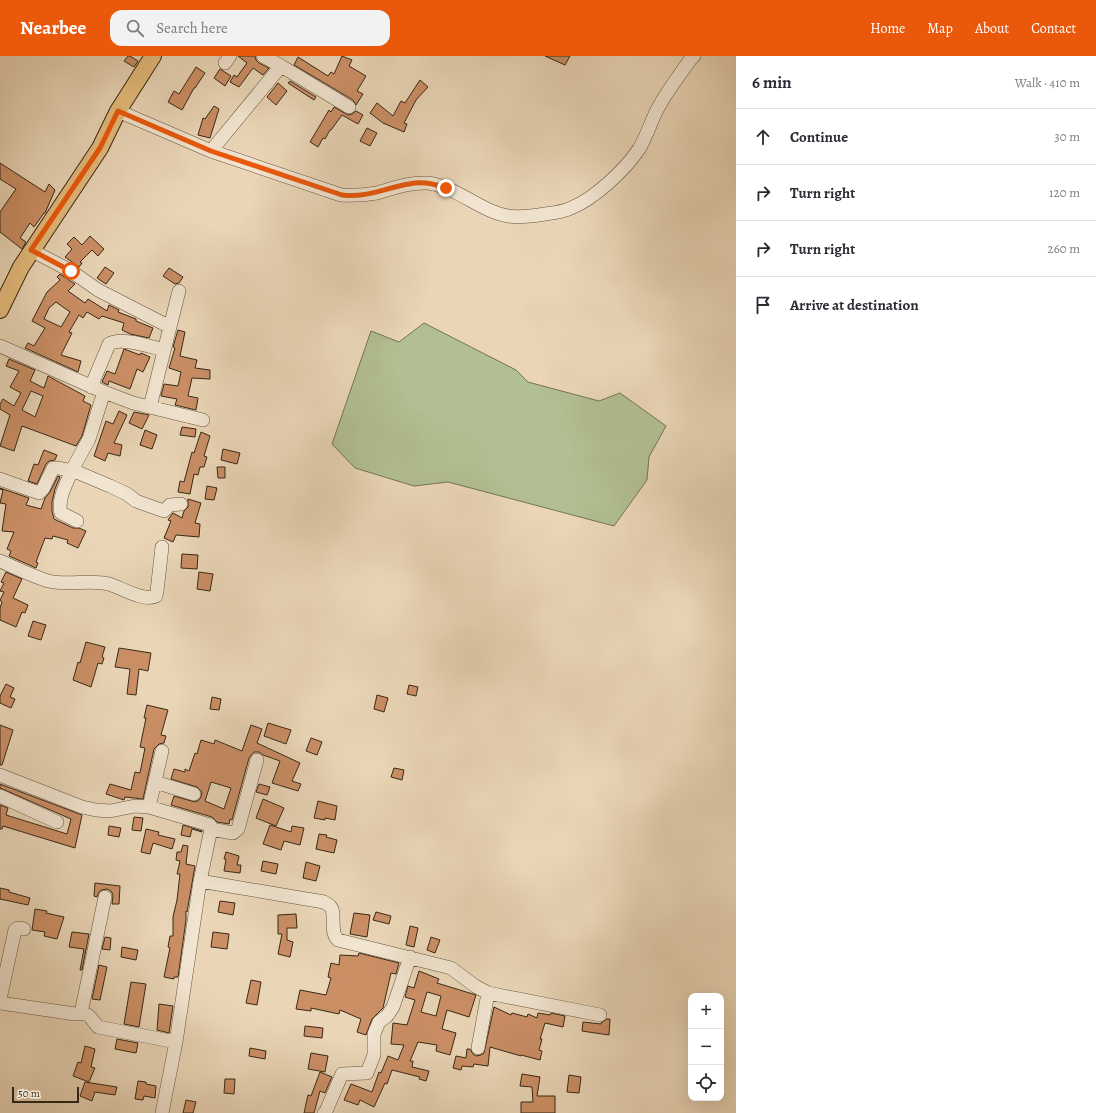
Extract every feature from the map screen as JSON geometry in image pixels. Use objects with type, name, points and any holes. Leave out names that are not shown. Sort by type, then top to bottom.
[{"type":"main road","points":[[0,310],[31,250],[100,148],[118,111],[153,56]]},
{"type":"street","points":[[263,56],[350,107]]},
{"type":"street","points":[[118,111],[211,151],[342,195],[354,196],[376,193],[410,183],[427,183],[446,188],[498,214],[523,217],[555,213],[570,209],[584,202],[616,177],[639,149],[658,108],[694,56]]},
{"type":"street","points":[[211,151],[281,66]]},
{"type":"street","points":[[31,250],[71,271],[98,290],[170,327]]},
{"type":"street","points":[[150,407],[179,291]]},
{"type":"street","points":[[91,387],[109,344],[112,342],[122,341],[143,344],[164,350]]},
{"type":"street","points":[[0,346],[91,387],[133,403],[203,420]]},
{"type":"street","points":[[77,522],[61,513],[59,507],[72,470],[88,439],[104,392]]},
{"type":"street","points":[[0,479],[38,492],[43,489],[53,468],[58,467],[69,471],[72,470],[116,488],[136,501],[164,511],[170,505],[181,504]]},
{"type":"street","points":[[0,561],[41,578],[61,584],[95,582],[110,584],[148,598],[156,596],[162,547]]},
{"type":"street","points":[[149,807],[162,751]]},
{"type":"street","points":[[211,829],[233,833],[238,829],[257,760]]},
{"type":"street","points":[[0,774],[82,807],[110,811],[136,806],[149,807],[210,825],[211,829],[200,881],[176,1042],[162,1113]]},
{"type":"street","points":[[155,782],[194,794]]},
{"type":"street","points":[[0,796],[57,822]]},
{"type":"street","points":[[200,881],[324,902],[332,909],[334,934],[335,938],[338,940],[451,968],[475,986],[488,993],[600,1015]]},
{"type":"street","points":[[81,1013],[105,897]]},
{"type":"street","points":[[0,999],[15,930],[18,928],[24,929]]},
{"type":"street","points":[[324,1113],[342,1074],[367,1073],[374,1055],[374,1034],[379,1022],[387,1016],[393,1007],[410,957]]},
{"type":"street","points":[[478,1048],[488,993]]},
{"type":"street","points":[[0,1004],[75,1014],[81,1013],[90,1015],[98,1027],[176,1042]]},
{"type":"green space","points":[[424,323],[516,370],[528,382],[599,401],[620,393],[666,426],[649,457],[647,480],[614,526],[448,482],[414,486],[355,468],[332,444],[371,331],[399,342]]},
{"type":"building","points":[[128,56],[138,61],[134,67],[124,61]]},
{"type":"building","points":[[238,56],[255,56],[259,63],[269,68],[263,75],[253,68],[239,87],[230,82],[234,75],[237,77],[247,63]]},
{"type":"building","points":[[342,56],[352,60],[349,66],[366,76],[357,91],[363,94],[356,105],[353,100],[294,65],[298,57],[328,76],[331,72],[334,74]]},
{"type":"building","points":[[545,56],[570,56],[565,65]]},
{"type":"building","points":[[196,67],[205,73],[194,88],[182,110],[168,102],[174,91],[179,94]]},
{"type":"building","points":[[220,69],[231,76],[225,86],[214,78]]},
{"type":"building","points":[[420,80],[428,87],[416,100],[404,123],[407,124],[404,132],[383,123],[370,113],[377,103],[393,116],[401,101],[405,103]]},
{"type":"building","points":[[290,81],[316,97],[314,100],[288,83]]},
{"type":"building","points":[[278,83],[287,91],[276,105],[267,97]]},
{"type":"building","points":[[214,106],[219,109],[210,138],[198,135],[203,118],[205,119]]},
{"type":"building","points":[[334,107],[348,115],[356,111],[363,115],[358,124],[342,115],[325,139],[323,138],[318,147],[310,142],[329,110],[331,112]]},
{"type":"building","points":[[367,128],[377,133],[370,146],[360,141]]},
{"type":"building","points":[[0,163],[45,192],[49,184],[55,190],[45,213],[34,227],[30,223],[20,238],[26,242],[22,249],[0,232],[0,212],[16,189],[0,179]]},
{"type":"building","points":[[90,236],[104,249],[98,256],[92,250],[80,262],[82,263],[79,267],[65,257],[72,249],[67,244],[74,237],[82,245]]},
{"type":"building","points":[[105,267],[114,273],[106,284],[97,278]]},
{"type":"building","points":[[169,268],[183,277],[179,283],[175,284],[163,276]]},
{"type":"building","points":[[60,274],[75,284],[68,291],[85,303],[88,299],[107,311],[109,305],[119,310],[118,312],[153,328],[149,338],[130,334],[122,330],[124,323],[102,316],[99,319],[87,312],[83,318],[79,315],[69,332],[72,333],[61,355],[81,361],[78,372],[25,348],[28,343],[34,346],[45,328],[32,321],[47,292],[60,280],[57,277]],"holes":[[[56,302],[70,312],[61,327],[44,319],[49,308]]]},
{"type":"building","points":[[178,330],[185,332],[180,356],[197,360],[195,368],[210,370],[210,379],[192,378],[188,396],[198,398],[196,410],[175,405],[177,399],[161,396],[164,384],[178,386],[181,372],[169,368],[175,348],[173,347]]},
{"type":"building","points":[[124,349],[150,357],[143,372],[137,369],[130,389],[109,381],[108,385],[102,382],[107,371],[115,374]]},
{"type":"building","points":[[9,359],[35,370],[30,381],[44,388],[48,376],[85,396],[83,401],[91,405],[82,436],[76,446],[22,426],[14,451],[0,446],[10,415],[0,409],[0,404],[3,399],[14,406],[21,393],[10,387],[19,371],[6,366]],"holes":[[[31,391],[43,396],[35,417],[22,410]]]},
{"type":"building","points":[[119,411],[127,415],[114,443],[122,445],[120,456],[108,453],[105,461],[94,456],[106,421],[113,424]]},
{"type":"building","points":[[134,412],[149,415],[142,429],[129,423]]},
{"type":"building","points":[[182,427],[196,429],[195,437],[180,435]]},
{"type":"building","points":[[145,430],[157,435],[152,449],[140,445]]},
{"type":"building","points":[[201,432],[210,436],[204,456],[207,457],[204,467],[200,467],[198,475],[194,474],[190,494],[178,492],[180,481],[184,482],[192,452],[194,453]]},
{"type":"building","points":[[223,449],[240,453],[237,464],[221,460]]},
{"type":"building","points":[[44,450],[57,455],[55,460],[49,461],[46,464],[37,484],[28,481],[34,464],[38,465]]},
{"type":"building","points":[[217,467],[225,467],[225,478],[218,478]]},
{"type":"building","points":[[58,476],[60,477],[52,502],[54,519],[73,528],[79,528],[86,531],[78,548],[67,543],[68,540],[53,536],[52,539],[45,538],[36,562],[38,563],[36,568],[9,556],[11,551],[7,549],[14,532],[2,531],[6,504],[0,503],[3,490],[0,488],[29,498],[26,505],[41,509],[45,498],[50,492]]},
{"type":"building","points":[[207,486],[217,488],[214,500],[205,499]]},
{"type":"building","points":[[188,499],[201,503],[195,523],[200,524],[199,537],[176,535],[173,542],[164,538],[171,521],[168,520],[173,513],[182,518],[184,511],[188,507]]},
{"type":"building","points":[[182,554],[198,555],[197,569],[181,568]]},
{"type":"building","points":[[6,572],[22,579],[13,598],[28,605],[25,613],[22,612],[16,627],[0,620],[0,608],[2,602],[0,600],[4,592],[0,591],[4,583],[1,582]]},
{"type":"building","points":[[199,572],[213,574],[210,591],[197,589]]},
{"type":"building","points":[[33,621],[46,625],[41,640],[28,636]]},
{"type":"building","points":[[86,642],[105,647],[102,657],[104,658],[102,664],[98,663],[91,687],[73,680]]},
{"type":"building","points":[[119,648],[151,653],[148,671],[139,669],[136,695],[127,694],[130,669],[115,667]]},
{"type":"building","points":[[6,684],[14,688],[10,697],[15,699],[11,708],[0,703],[0,696]]},
{"type":"building","points":[[409,685],[418,687],[416,696],[407,694]]},
{"type":"building","points":[[377,695],[388,698],[384,712],[374,709]]},
{"type":"building","points":[[212,697],[221,699],[219,710],[210,709]]},
{"type":"building","points":[[147,705],[168,710],[161,735],[166,736],[164,743],[159,744],[154,749],[143,799],[125,797],[124,800],[106,794],[110,784],[131,790],[135,772],[140,773],[145,748],[140,747]]},
{"type":"building","points":[[268,723],[291,730],[286,744],[264,736]]},
{"type":"building","points":[[0,725],[13,730],[2,765],[0,765]]},
{"type":"building","points":[[251,725],[262,729],[257,743],[300,763],[292,781],[301,784],[298,791],[272,783],[280,761],[259,752],[254,752],[249,758],[232,820],[230,819],[229,824],[217,822],[212,817],[171,805],[174,796],[195,802],[201,797],[202,792],[197,787],[171,779],[174,769],[185,772],[185,769],[189,771],[195,753],[197,754],[201,740],[214,744],[215,740],[242,751]],"holes":[[[211,782],[231,788],[224,809],[205,801]]]},
{"type":"building","points":[[311,738],[322,742],[317,755],[306,751]]},
{"type":"building","points":[[394,768],[404,770],[402,780],[391,777]]},
{"type":"building","points":[[0,784],[82,815],[75,848],[3,826],[2,829],[0,829],[0,805],[8,808],[6,815],[67,834],[71,819],[0,788]]},
{"type":"building","points":[[259,784],[270,787],[267,795],[256,792]]},
{"type":"building","points":[[263,799],[284,808],[276,826],[256,818]]},
{"type":"building","points":[[318,801],[337,806],[335,820],[314,818]]},
{"type":"building","points":[[134,817],[143,818],[141,831],[132,830]]},
{"type":"building","points":[[183,825],[202,832],[192,829],[190,837],[181,835]]},
{"type":"building","points":[[270,825],[291,832],[292,826],[304,828],[300,845],[284,841],[281,850],[263,844]]},
{"type":"building","points":[[109,826],[121,828],[119,837],[108,835]]},
{"type":"building","points":[[146,829],[159,832],[158,835],[175,839],[172,849],[153,843],[150,854],[141,852]]},
{"type":"building","points":[[319,834],[327,835],[326,837],[337,840],[334,853],[316,849]]},
{"type":"building","points":[[183,845],[188,846],[186,864],[195,866],[187,912],[186,911],[178,977],[174,977],[174,979],[164,977],[170,948],[168,947],[170,936],[173,936],[173,917],[177,900],[180,874],[177,874],[180,861],[176,860],[177,852],[181,852]]},
{"type":"building","points":[[226,852],[239,856],[237,865],[241,865],[240,873],[224,871],[226,859],[224,859]]},
{"type":"building","points":[[263,861],[278,864],[276,874],[261,871]]},
{"type":"building","points":[[306,862],[320,866],[316,881],[303,878]]},
{"type":"building","points":[[95,883],[120,886],[119,904],[112,904],[113,895],[111,891],[107,889],[99,892],[97,897],[94,896]]},
{"type":"building","points":[[0,888],[30,898],[28,905],[0,899]]},
{"type":"building","points":[[220,901],[235,903],[233,915],[218,912]]},
{"type":"building","points":[[35,909],[47,911],[46,913],[64,917],[57,939],[44,936],[45,932],[32,930]]},
{"type":"building","points":[[376,912],[391,916],[389,924],[373,920]]},
{"type":"building","points":[[354,913],[370,915],[367,937],[350,934]]},
{"type":"building","points":[[296,914],[297,928],[287,928],[287,940],[293,942],[290,957],[278,954],[282,934],[278,934],[278,915]]},
{"type":"building","points":[[410,926],[418,928],[414,947],[406,945]]},
{"type":"building","points":[[72,932],[89,934],[82,970],[80,970],[84,949],[69,947]]},
{"type":"building","points":[[213,932],[229,934],[227,949],[211,947]]},
{"type":"building","points":[[105,937],[111,938],[110,950],[102,949]]},
{"type":"building","points":[[431,937],[440,940],[435,953],[427,950]]},
{"type":"building","points":[[122,947],[138,950],[136,960],[121,957]]},
{"type":"building","points":[[359,953],[399,963],[396,974],[391,973],[383,1008],[372,1019],[366,1035],[357,1032],[361,1019],[340,1010],[339,1014],[311,1008],[311,1011],[296,1009],[300,990],[326,995],[331,978],[328,977],[331,963],[339,965],[340,955],[358,956]]},
{"type":"building","points":[[99,965],[107,967],[100,1000],[92,999]]},
{"type":"building","points":[[419,971],[439,979],[437,983],[476,995],[469,1017],[447,1010],[442,1029],[456,1033],[450,1055],[436,1051],[437,1045],[418,1042],[410,1061],[413,1061],[412,1067],[429,1071],[426,1081],[419,1079],[420,1077],[392,1070],[387,1084],[385,1083],[374,1107],[360,1100],[358,1105],[344,1100],[351,1084],[372,1092],[379,1072],[381,1073],[388,1056],[398,1060],[404,1045],[391,1044],[393,1023],[407,1025],[415,1000],[405,997],[408,986],[414,988]],"holes":[[[427,992],[441,996],[436,1016],[421,1012]]]},
{"type":"building","points":[[251,980],[261,982],[257,1005],[246,1003]]},
{"type":"building","points":[[131,982],[146,984],[139,1027],[124,1024]]},
{"type":"building","points":[[159,1004],[173,1006],[169,1033],[157,1030]]},
{"type":"building","points":[[494,1007],[511,1015],[512,1013],[527,1017],[528,1014],[537,1018],[538,1013],[550,1015],[551,1013],[565,1016],[563,1027],[545,1023],[540,1039],[542,1039],[539,1050],[542,1051],[540,1060],[490,1047],[488,1066],[474,1064],[473,1067],[462,1066],[461,1070],[453,1068],[456,1056],[466,1058],[467,1049],[470,1049],[476,1056],[484,1053]]},
{"type":"building","points":[[607,1019],[610,1019],[609,1035],[582,1031],[583,1022],[601,1024]]},
{"type":"building","points":[[305,1026],[323,1028],[322,1038],[304,1036]]},
{"type":"building","points":[[117,1039],[138,1043],[136,1053],[115,1049]]},
{"type":"building","points":[[85,1046],[95,1049],[91,1067],[95,1068],[89,1082],[73,1076],[78,1062],[81,1063]]},
{"type":"building","points":[[250,1048],[266,1051],[265,1059],[249,1056]]},
{"type":"building","points":[[311,1053],[328,1056],[325,1072],[308,1069]]},
{"type":"building","points":[[320,1072],[332,1077],[325,1093],[320,1091],[314,1113],[304,1113],[308,1095],[311,1096]]},
{"type":"building","points":[[522,1074],[540,1077],[537,1096],[555,1096],[555,1113],[521,1113],[521,1102],[533,1102],[532,1087],[520,1086]]},
{"type":"building","points":[[569,1075],[581,1077],[579,1093],[567,1092]]},
{"type":"building","points":[[225,1079],[235,1079],[234,1094],[224,1093]]},
{"type":"building","points":[[138,1081],[156,1086],[155,1098],[144,1096],[143,1100],[135,1099]]},
{"type":"building","points":[[85,1082],[117,1087],[115,1095],[95,1092],[92,1101],[80,1096]]},
{"type":"building","points":[[186,1100],[196,1102],[193,1113],[183,1113]]},
{"type":"route","points":[[71,271],[31,250],[100,148],[118,111],[211,151],[342,195],[354,196],[376,193],[410,183],[427,183],[446,188]]}]
